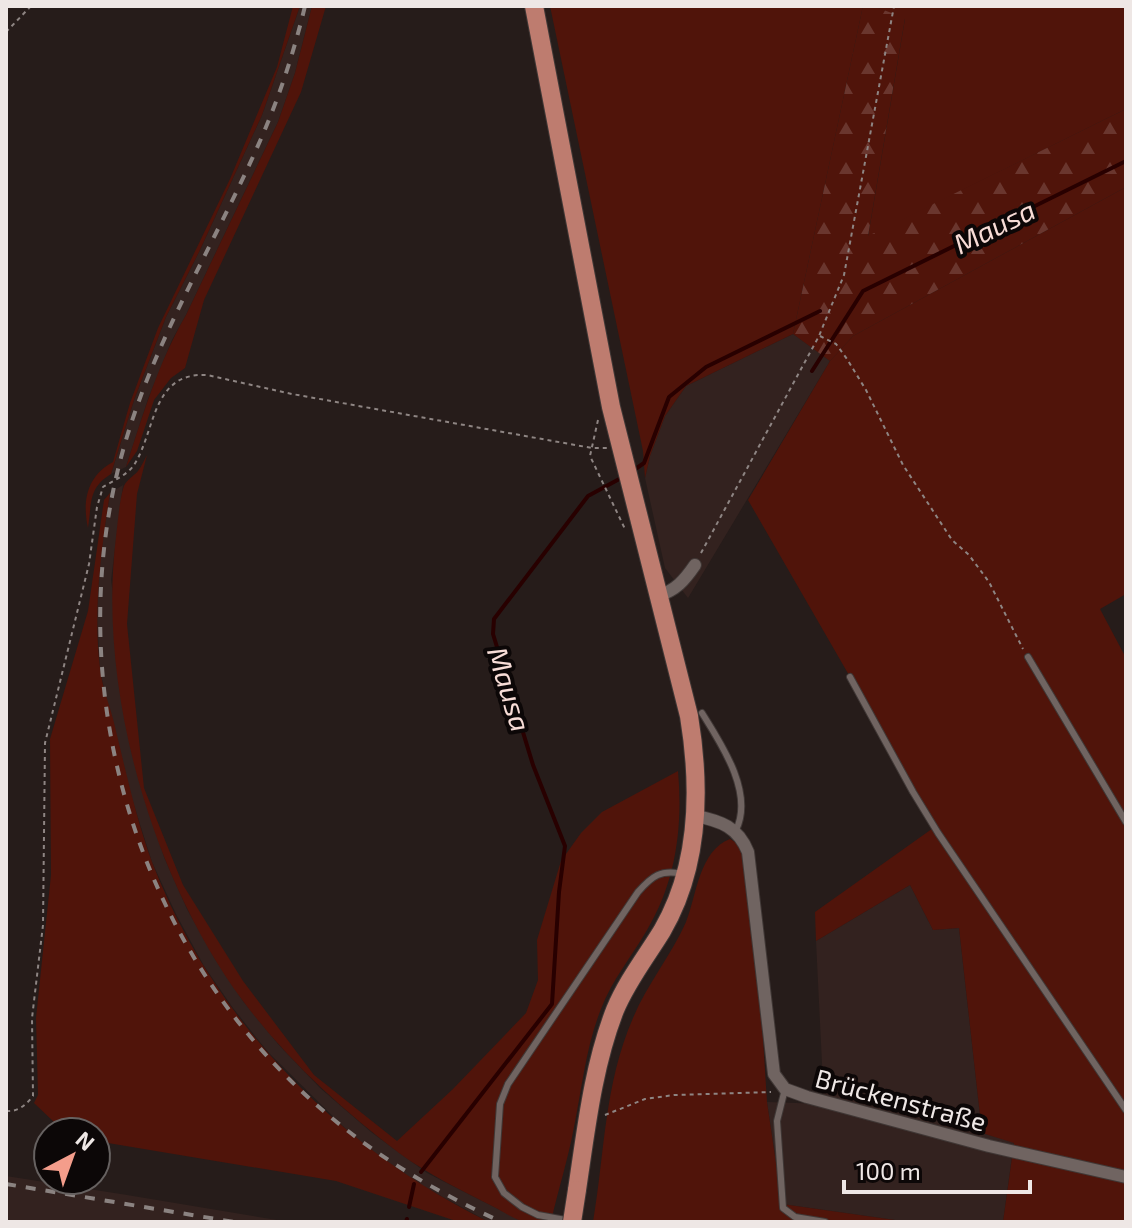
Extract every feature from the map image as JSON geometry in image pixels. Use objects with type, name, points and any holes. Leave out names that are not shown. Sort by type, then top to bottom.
[{"type":"main road","points":[[534,6],[620,446],[694,745],[696,816],[685,874],[676,902],[616,1008],[598,1070],[573,1222]]},
{"type":"street","points":[[658,596],[673,591],[695,565]]},
{"type":"street","points":[[696,816],[713,819],[736,830]]},
{"type":"street","name":"Brückenstraße","points":[[736,830],[744,841],[749,862],[774,1074],[785,1089],[989,1146],[1126,1177]]},
{"type":"lane","points":[[1028,657],[1126,822]]},
{"type":"lane","points":[[850,677],[938,833],[1126,1110]]},
{"type":"lane","name":"Brückenstraße","points":[[702,713],[721,745],[738,787],[742,817],[736,830]]},
{"type":"lane","points":[[573,1222],[538,1215],[504,1193],[495,1177],[500,1104],[517,1071],[638,892],[657,873],[669,871],[685,874]]},
{"type":"lane","points":[[785,1089],[777,1121],[783,1208],[795,1217],[825,1222]]},
{"type":"path","points":[[6,32],[31,6]]},
{"type":"path","points":[[695,565],[819,336],[844,275],[894,6]]},
{"type":"path","points":[[819,336],[836,344],[866,390],[903,465],[952,540],[969,555],[989,582],[1028,657]]},
{"type":"path","points":[[6,1111],[26,1106],[33,1096],[32,1018],[43,925],[45,743],[89,564],[103,487],[132,468],[160,398],[175,383],[195,374],[207,375],[576,445],[620,446]]},
{"type":"path","points":[[592,460],[611,503]]},
{"type":"path","points":[[589,1122],[645,1099],[674,1095],[766,1093],[785,1089]]},
{"type":"shaded area","points":[[300,6],[312,6],[295,73],[278,122],[172,340],[148,399],[126,467],[111,474],[134,400],[166,317],[262,115]]},
{"type":"shaded area","points":[[793,334],[830,361],[688,598],[665,568],[645,478],[665,416],[686,386]]},
{"type":"shaded area","points":[[123,485],[111,580],[138,774],[164,857],[187,909],[243,1001],[320,1088],[371,1132],[427,1173],[524,1222],[489,1222],[419,1184],[361,1144],[268,1052],[204,966],[152,862],[125,777],[100,671],[97,618],[99,565],[110,493]]},
{"type":"shaded area","points":[[910,885],[933,930],[959,928],[982,1133],[1014,1142],[1003,1222],[909,1222],[782,1204],[767,1102],[824,1104],[816,941]]},
{"type":"shaded area","points":[[6,1176],[32,1180],[32,1196],[112,1196],[112,1193],[289,1222],[6,1222]]},
{"type":"green space","points":[[293,6],[300,6],[262,115],[166,317],[134,400],[111,474],[95,491],[88,528],[88,490],[97,474],[113,462],[130,403],[158,328],[230,179],[277,67]]},
{"type":"green space","points":[[312,6],[326,6],[301,92],[204,300],[185,368],[171,378],[154,400],[137,451],[126,467],[167,352],[278,122],[295,73]]},
{"type":"green space","points":[[550,6],[863,6],[793,334],[686,386],[665,416],[645,478],[643,451]]},
{"type":"green space","points":[[863,6],[873,6],[905,18],[868,236],[1126,109],[1126,187],[853,336],[830,361],[793,334]]},
{"type":"green space","points":[[873,6],[1126,6],[1126,109],[868,237],[905,19]]},
{"type":"green space","points":[[1126,187],[1126,594],[1100,609],[1126,658],[1126,1222],[1003,1222],[1014,1143],[982,1133],[959,928],[933,930],[910,885],[816,941],[815,912],[936,826],[748,500],[830,361],[853,336]]},
{"type":"green space","points":[[147,455],[137,494],[127,624],[144,788],[183,885],[243,981],[314,1075],[397,1141],[453,1089],[526,1013],[538,980],[537,940],[561,861],[581,833],[602,812],[678,771],[678,833],[671,873],[657,912],[611,988],[596,1023],[551,1222],[519,1220],[434,1175],[399,1153],[356,1119],[296,1063],[260,1023],[211,952],[182,898],[138,780],[124,718],[115,656],[112,596],[120,501],[125,483],[138,471]]},
{"type":"green space","points":[[110,493],[98,602],[101,675],[141,829],[178,920],[209,974],[245,1026],[287,1074],[332,1117],[382,1157],[434,1192],[489,1222],[459,1222],[336,1181],[112,1144],[112,1116],[48,1116],[34,1103],[38,1095],[36,1018],[51,875],[50,739],[88,611],[104,500]]},
{"type":"green space","points":[[730,839],[740,845],[752,865],[767,1102],[782,1204],[909,1222],[593,1222],[611,1094],[623,1043],[639,1006],[686,922],[705,863],[720,845]]},
{"type":"waterway","name":"Mausa","points":[[812,371],[863,291],[1126,161]]},
{"type":"waterway","name":"Mausa","points":[[634,470],[644,463],[669,397],[706,367],[820,311]]},
{"type":"waterway","name":"Mausa","points":[[421,1172],[552,1004],[565,846],[533,765],[493,634],[494,619],[588,496],[623,477]]},
{"type":"waterway","name":"Mausa","points":[[409,1207],[414,1184]]},
{"type":"railway","points":[[305,6],[286,75],[267,125],[158,354],[130,427],[109,513],[100,601],[104,689],[119,776],[146,860],[183,939],[232,1013],[290,1080],[363,1143],[445,1194],[502,1222]]},
{"type":"railway","points":[[6,1184],[234,1222]]}]
